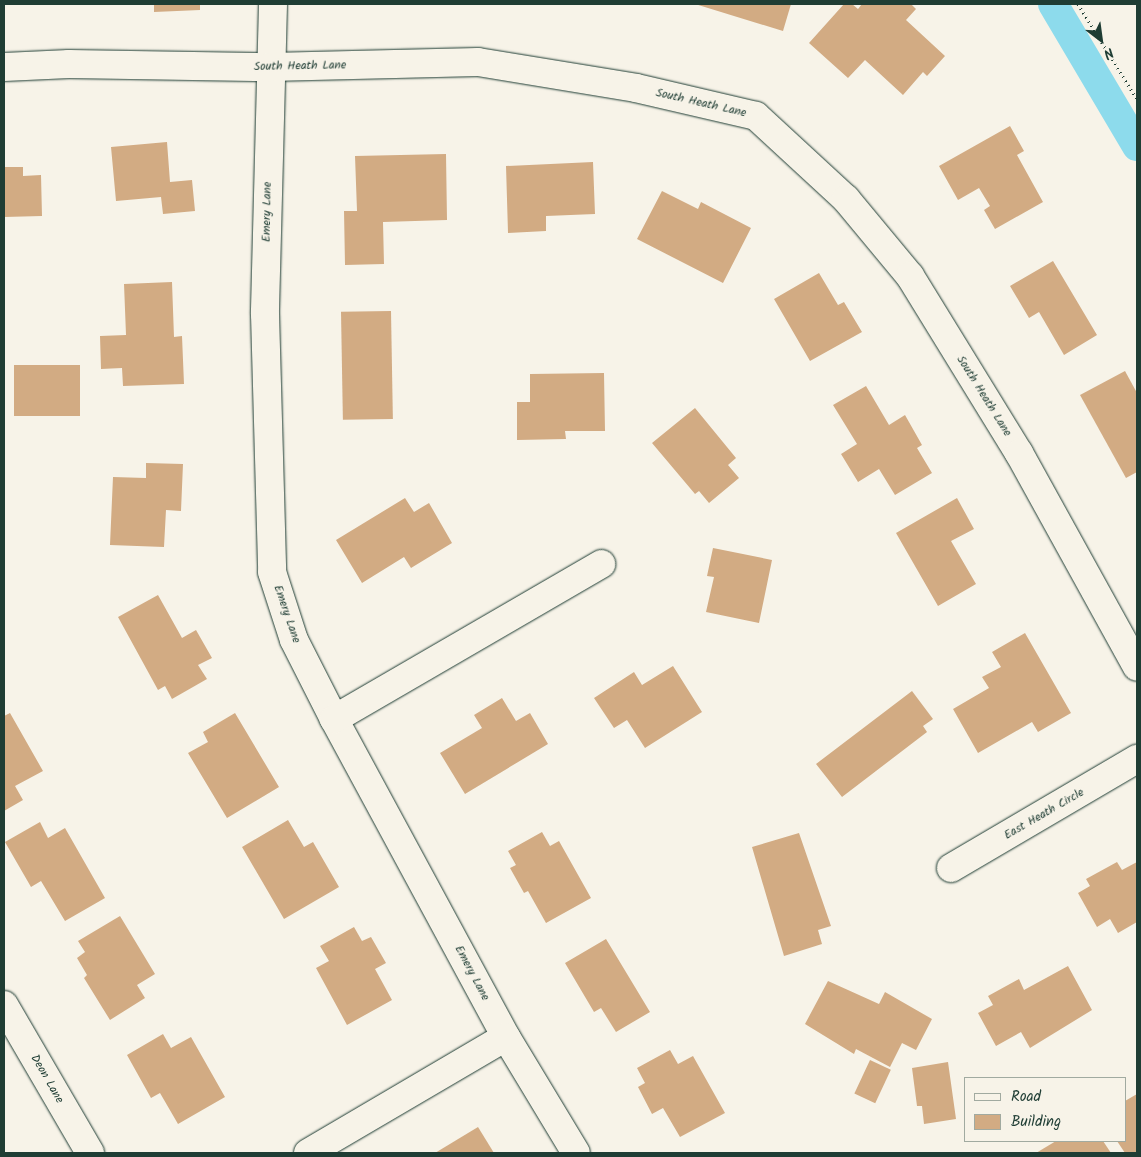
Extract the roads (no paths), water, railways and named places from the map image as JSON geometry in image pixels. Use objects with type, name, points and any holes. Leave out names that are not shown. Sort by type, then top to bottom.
[{"type":"street","name":"Emery Lane","points":[[273,4],[265,314],[272,572],[294,640],[334,719],[506,1037],[576,1153]]},
{"type":"street","name":"South Heath Lane","points":[[4,67],[69,64],[270,67],[478,62],[636,88],[756,116],[846,198],[910,276],[1018,453],[1137,666]]},
{"type":"street","points":[[334,719],[601,564]]},
{"type":"street","name":"East Heath Circle","points":[[951,868],[1137,759]]},
{"type":"street","name":"Deon Lane","points":[[4,1005],[90,1153]]},
{"type":"street","points":[[308,1153],[506,1037]]},
{"type":"waterway","points":[[1053,4],[1137,146]]}]
